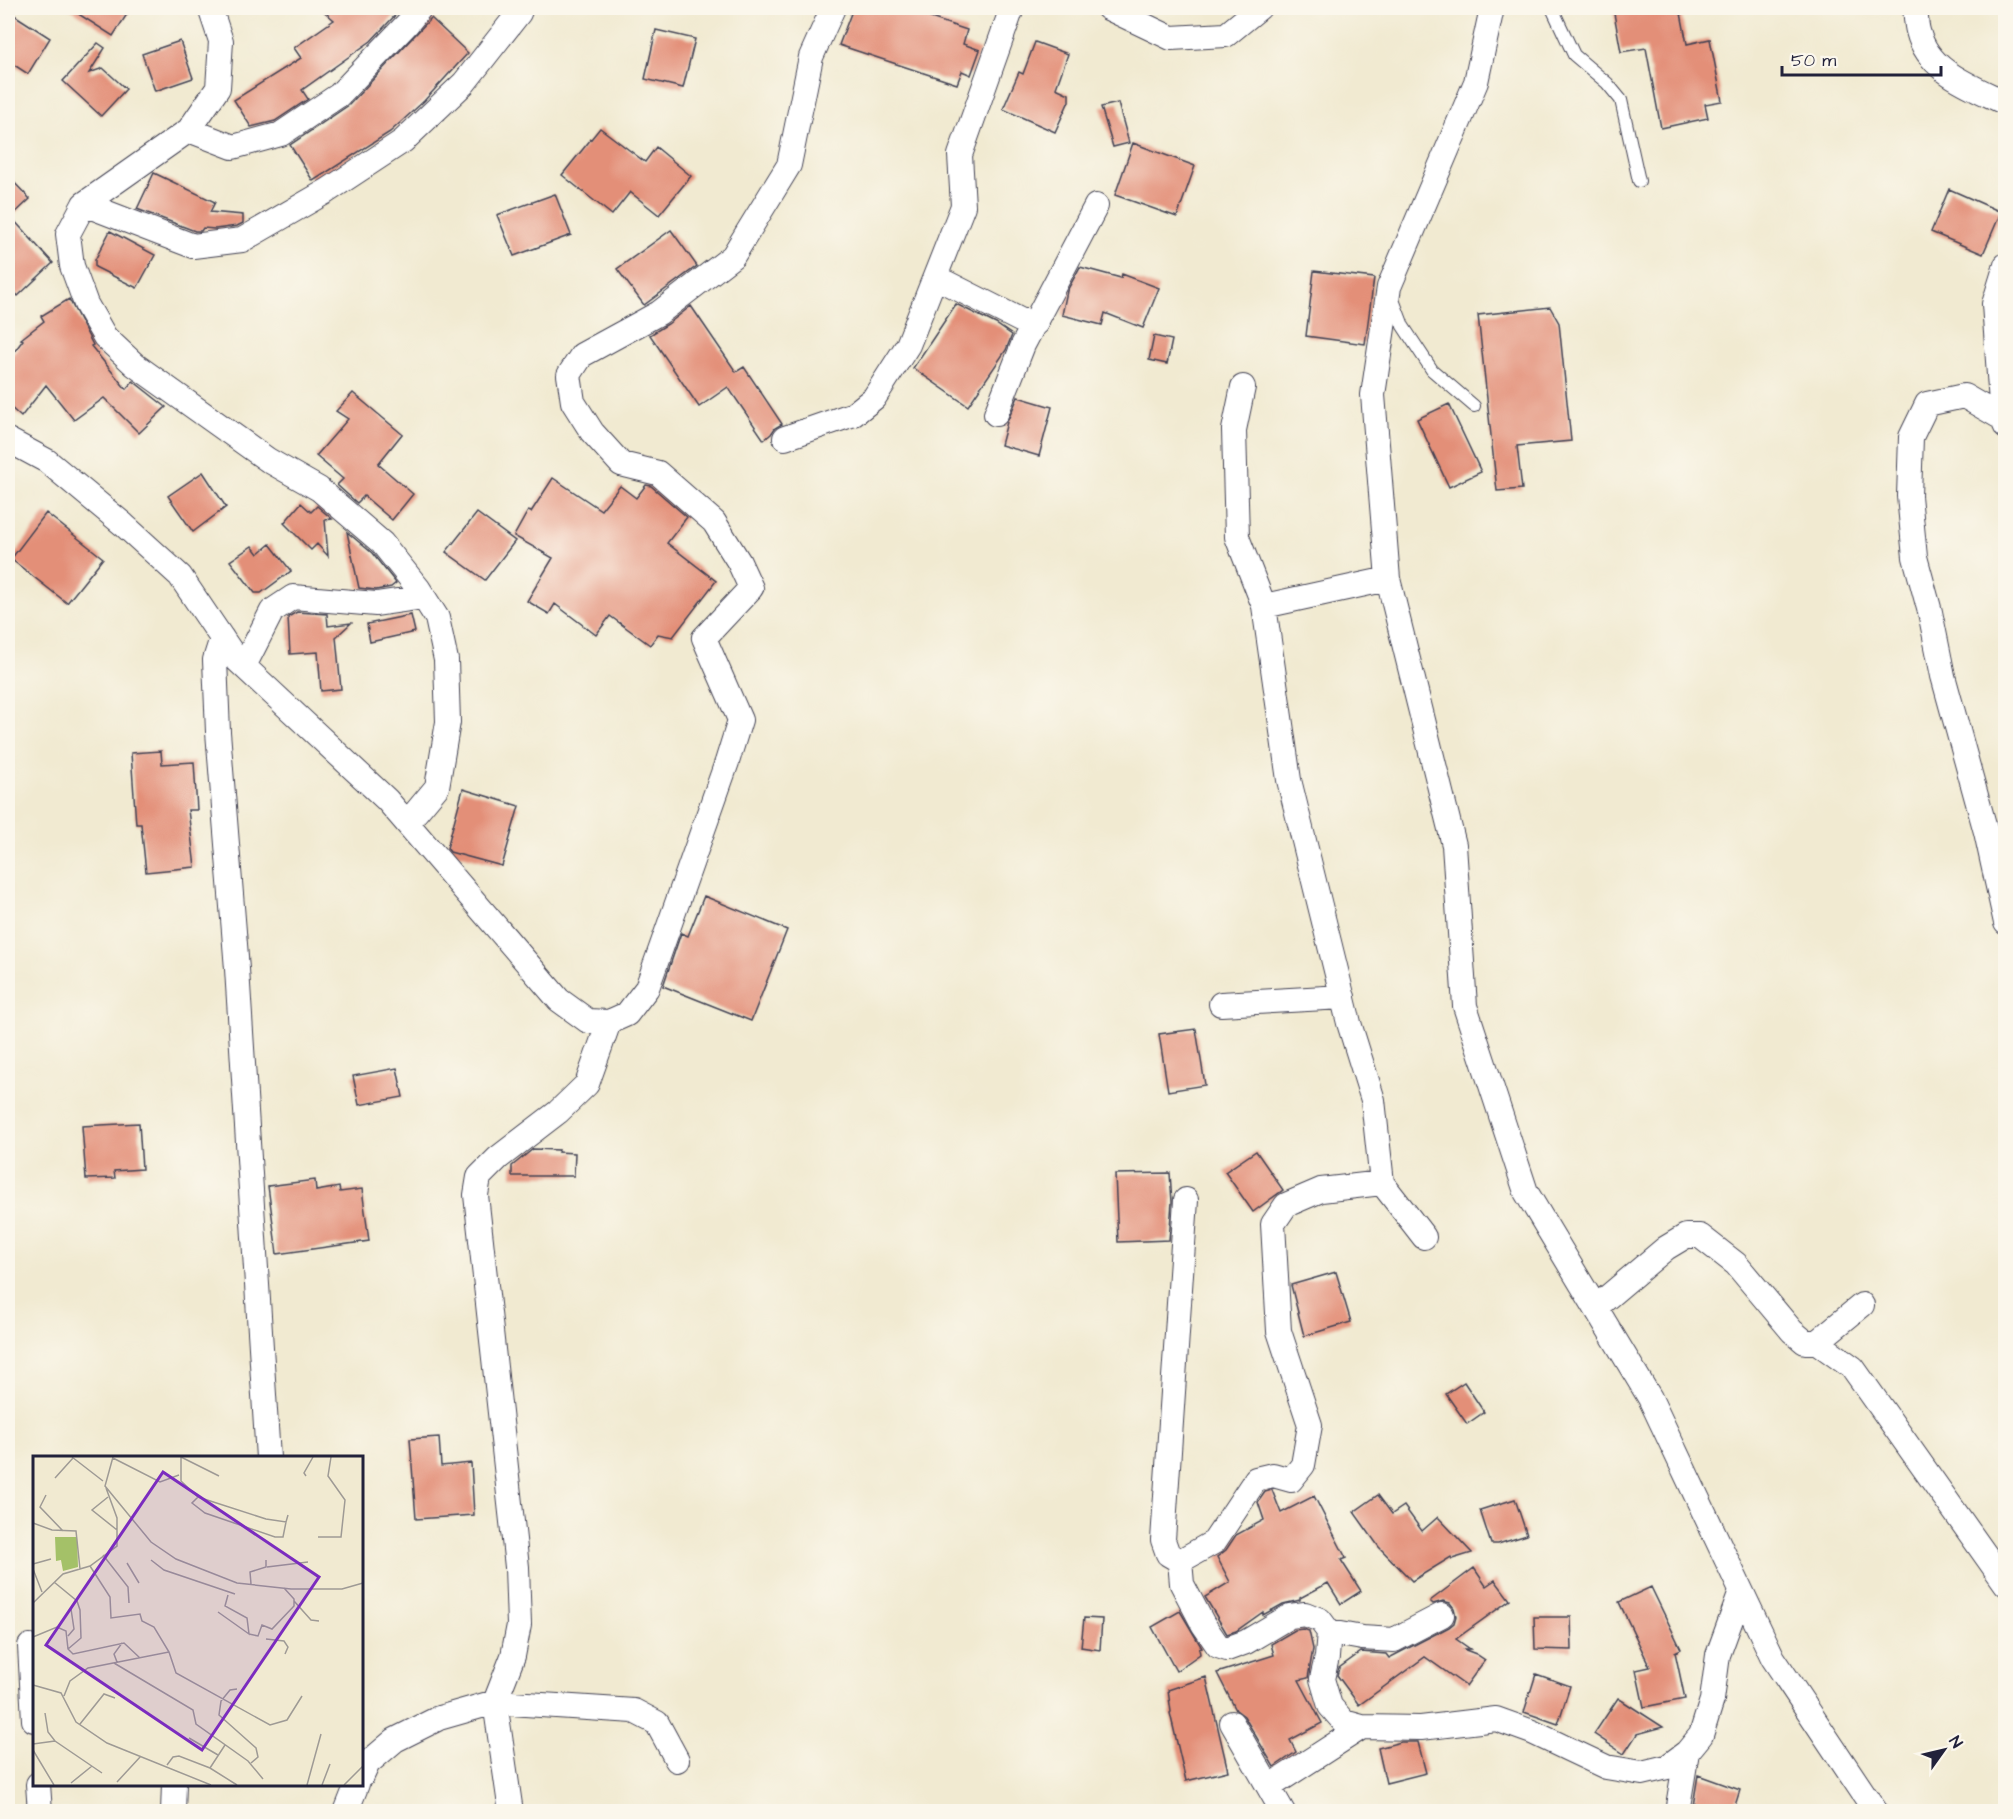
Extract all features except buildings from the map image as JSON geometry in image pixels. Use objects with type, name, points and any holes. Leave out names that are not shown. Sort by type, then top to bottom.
[{"type":"street","points":[[210,8],[220,41],[218,88],[189,130],[84,204],[68,234],[72,266],[86,304],[105,337],[135,365],[268,460],[319,489],[382,543],[438,618],[446,660],[448,722],[437,787],[407,823]]},
{"type":"street","points":[[189,130],[233,147],[280,134],[339,95],[420,8]]},
{"type":"street","points":[[84,204],[193,246],[242,240],[327,192],[403,141],[464,83],[521,8]]},
{"type":"street","points":[[8,440],[47,461],[124,525],[180,576],[236,659],[387,800],[559,1000],[588,1021],[609,1022],[627,1014],[647,988],[740,720],[704,638],[751,588],[739,562],[714,522],[658,473],[621,464],[592,432],[573,402],[569,375],[582,355],[659,313],[733,256],[789,165],[811,57],[833,8]]},
{"type":"street","points":[[785,438],[854,414],[874,398],[908,345],[963,206],[960,155],[1012,8]]},
{"type":"street","points":[[1108,8],[1170,38],[1226,35],[1259,8]]},
{"type":"street","points":[[1492,8],[1476,82],[1389,287],[1373,394],[1388,579],[1454,845],[1465,1005],[1526,1192],[1650,1398],[1773,1658],[1876,1812]]},
{"type":"street","points":[[1915,8],[1917,31],[1926,52],[1940,69],[2006,103]]},
{"type":"street","points":[[996,414],[1023,345],[1096,206]]},
{"type":"street","points":[[2004,423],[1994,304],[2006,265]]},
{"type":"street","points":[[935,277],[1020,320],[1036,323]]},
{"type":"street","points":[[1243,387],[1234,430],[1237,537],[1264,606],[1289,780],[1348,1023],[1373,1100],[1382,1183],[1424,1236]]},
{"type":"street","points":[[2004,423],[1964,396],[1927,404],[1911,437],[1909,496],[1915,557],[1930,612],[1943,676],[1986,832],[2006,923]]},
{"type":"street","points":[[1264,606],[1388,579]]},
{"type":"street","points":[[244,666],[272,611],[293,597],[376,604],[424,597]]},
{"type":"street","points":[[222,638],[215,660],[218,732],[237,969],[268,1456]]},
{"type":"street","points":[[1221,1004],[1343,997]]},
{"type":"street","points":[[511,1812],[495,1702],[513,1656],[519,1625],[517,1567],[476,1195],[479,1177],[498,1158],[558,1112],[587,1084],[609,1022]]},
{"type":"street","points":[[1180,1561],[1214,1542],[1256,1479],[1273,1476],[1291,1480],[1303,1465],[1310,1425],[1279,1331],[1273,1224],[1286,1205],[1321,1190],[1382,1183]]},
{"type":"street","points":[[1180,1561],[1168,1554],[1163,1540],[1186,1200]]},
{"type":"street","points":[[1596,1307],[1666,1248],[1686,1236],[1700,1236],[1736,1264],[1792,1331],[1805,1342],[1817,1342],[1853,1368],[2006,1584]]},
{"type":"street","points":[[1817,1342],[1862,1305]]},
{"type":"street","points":[[1180,1561],[1182,1584],[1203,1624],[1218,1646],[1227,1649],[1246,1642],[1290,1616],[1305,1614],[1320,1620],[1329,1632],[1322,1679],[1330,1706],[1344,1722],[1362,1727],[1421,1728],[1496,1719],[1532,1732],[1606,1767],[1642,1773],[1667,1767],[1687,1752],[1701,1735],[1712,1700],[1718,1655],[1741,1592]]},
{"type":"street","points":[[1329,1632],[1362,1638],[1394,1640],[1442,1615]]},
{"type":"street","points":[[30,1646],[33,1702]]},
{"type":"street","points":[[363,1774],[368,1763],[395,1740],[439,1718],[495,1702],[634,1711],[657,1723],[677,1760]]},
{"type":"street","points":[[1232,1723],[1283,1812]]},
{"type":"street","points":[[1269,1787],[1362,1727]]},
{"type":"street","points":[[1677,1812],[1687,1752]]},
{"type":"street","points":[[38,1786],[40,1812]]},
{"type":"street","points":[[173,1812],[174,1786]]},
{"type":"street","points":[[346,1812],[346,1807],[356,1786]]},
{"type":"lane","points":[[1552,8],[1574,55],[1607,83],[1621,100],[1639,181]]},
{"type":"lane","points":[[1389,287],[1403,326],[1432,370],[1474,406]]}]
